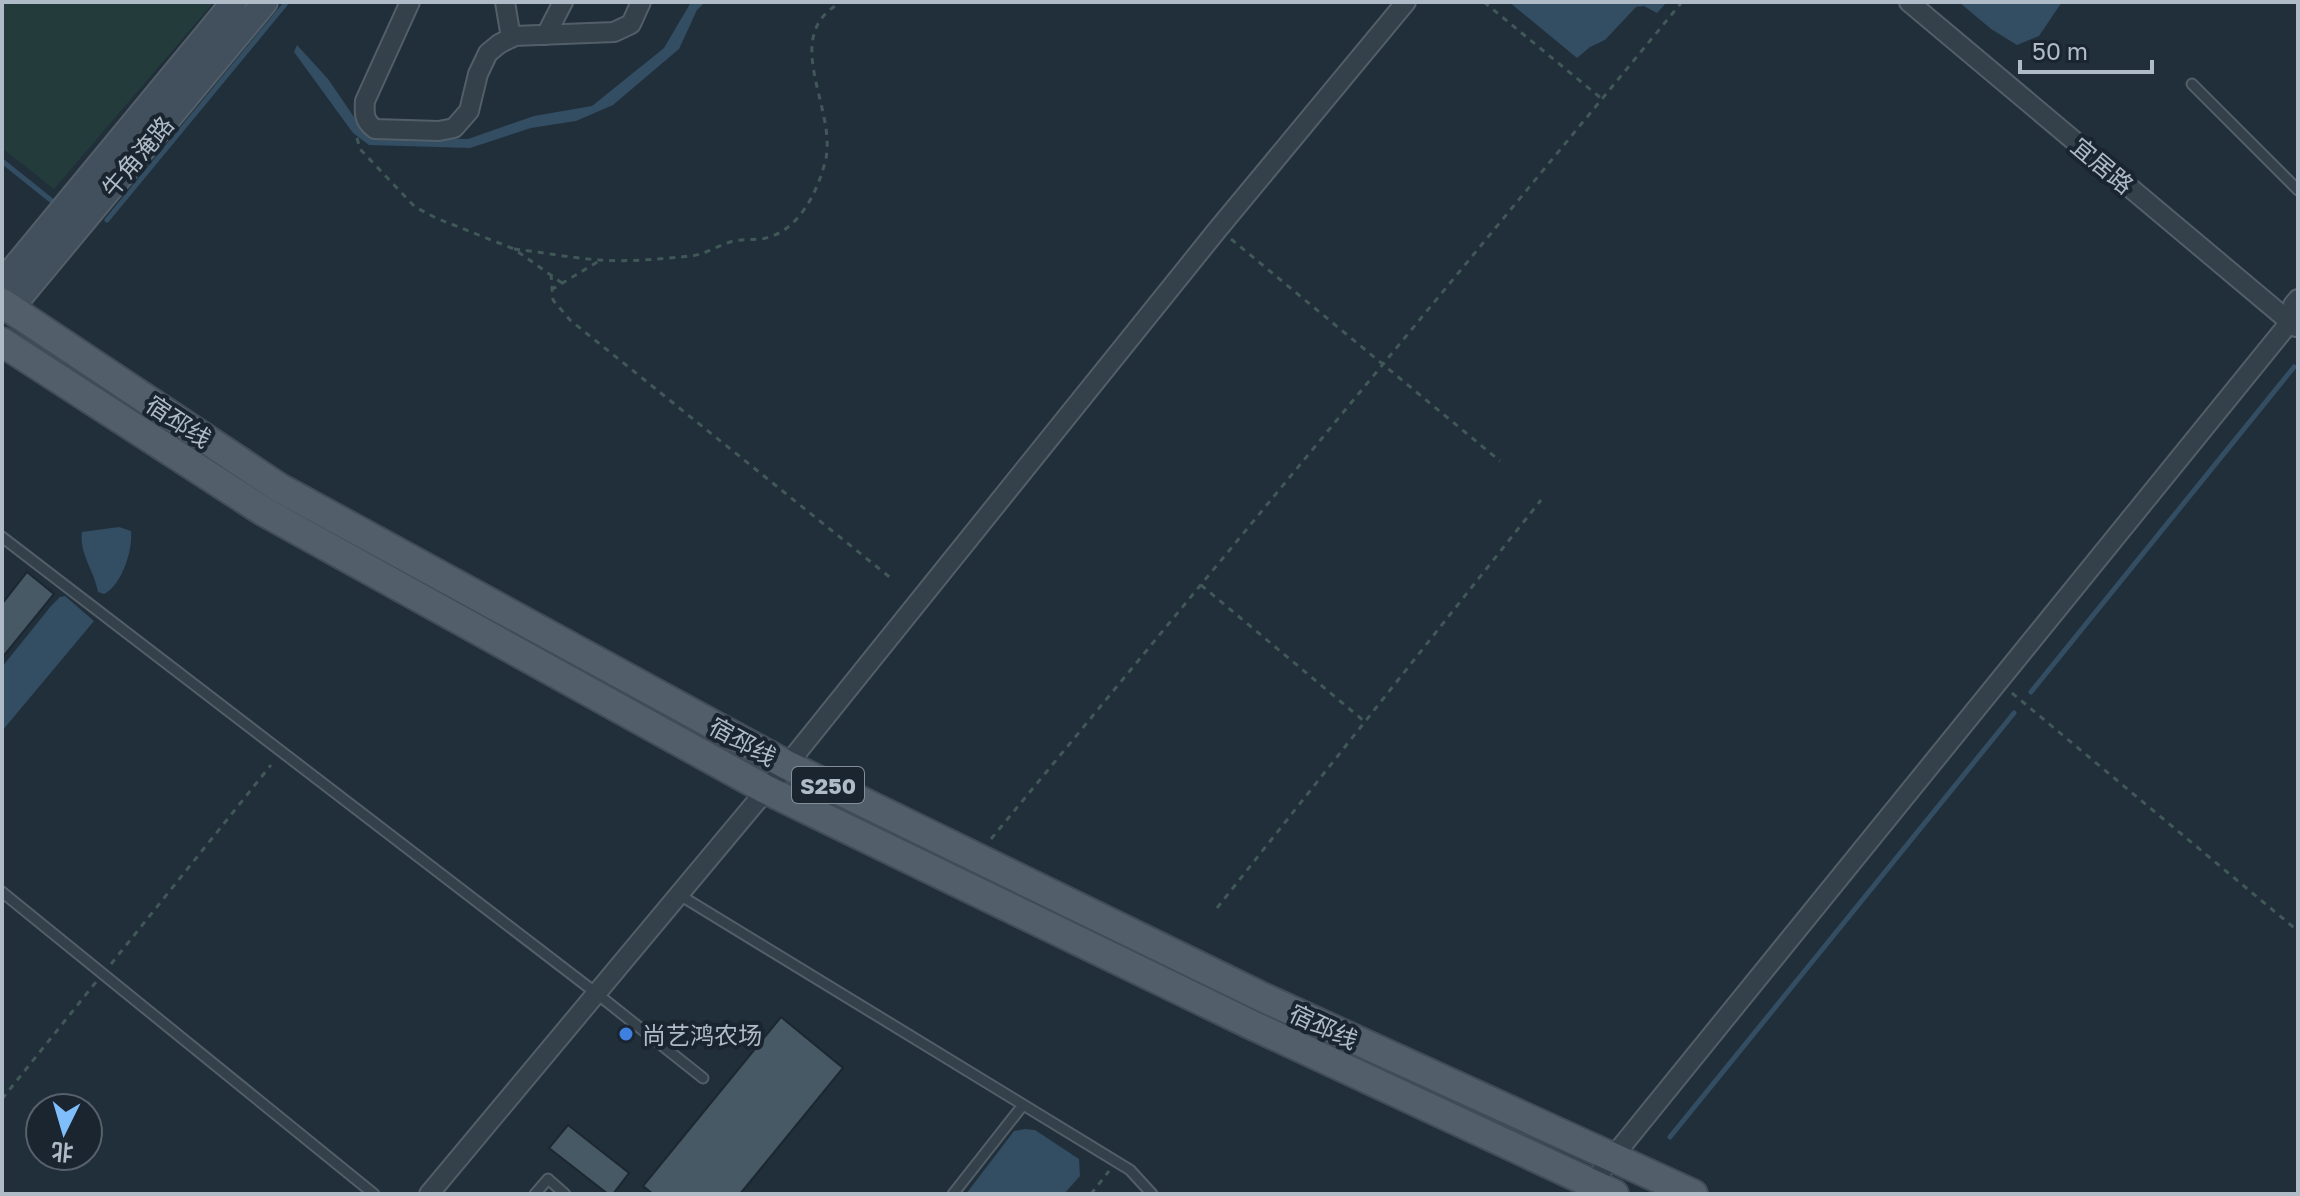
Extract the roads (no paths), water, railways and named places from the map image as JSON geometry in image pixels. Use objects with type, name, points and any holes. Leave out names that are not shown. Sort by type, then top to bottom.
[{"type":"main road","name":"宿邳线","points":[[5,298],[278,487],[787,765],[1262,997],[1693,1194]]},
{"type":"main road","name":"宿邳线","points":[[2,342],[263,511],[765,789],[1596,1190]]},
{"type":"street","name":"牛角淹路","points":[[5,298],[234,2]]},
{"type":"street","name":"牛角淹路","points":[[5,298],[265,2]]},
{"type":"street","points":[[410,2],[365,101],[367,123],[375,129],[439,131],[454,128],[469,111],[478,74],[488,53],[511,38],[614,32],[631,24],[641,2]]},
{"type":"street","points":[[505,2],[511,38]]},
{"type":"street","points":[[546,35],[563,2]]},
{"type":"street","points":[[429,1194],[787,765],[1218,229],[1406,2]]},
{"type":"street","name":"宜居路","points":[[1909,2],[2294,325]]},
{"type":"street","points":[[1596,1190],[1612,1158],[1998,682],[2294,325],[2293,305],[2298,299]]},
{"type":"lane","points":[[2192,84],[2298,190]]},
{"type":"lane","points":[[2,537],[703,1078]]},
{"type":"lane","points":[[2,892],[374,1194]]},
{"type":"lane","points":[[678,894],[1130,1170],[1152,1194]]},
{"type":"lane","points":[[953,1194],[1023,1105]]},
{"type":"lane","points":[[535,1194],[548,1179],[565,1194]]},
{"type":"water","points":[[691,2],[705,2],[697,10],[679,49],[613,105],[576,121],[531,128],[470,148],[369,145],[353,133],[294,52],[297,45],[328,79],[363,130],[372,137],[468,139],[534,116],[592,106],[664,48]]},
{"type":"water","points":[[1509,2],[1667,2],[1657,13],[1644,6],[1636,7],[1605,40],[1577,58]]},
{"type":"water","points":[[1959,2],[2062,2],[2039,36],[2017,45],[1991,29]]},
{"type":"water","points":[[119,527],[131,531],[128,557],[116,583],[104,594],[98,592],[85,555],[82,532]]},
{"type":"water","points":[[65,596],[94,621],[2,731],[2,667],[51,606]]},
{"type":"water","points":[[1035,1130],[1079,1159],[1080,1176],[1064,1194],[966,1194],[1014,1131]]},
{"type":"waterway","points":[[107,220],[287,2]]},
{"type":"waterway","points":[[2,161],[52,201]]},
{"type":"waterway","points":[[2031,692],[2294,367]]},
{"type":"waterway","points":[[1670,1137],[2014,713]]},
{"type":"place","name":"尚艺鸿农场","points":[[626,1034]]}]
